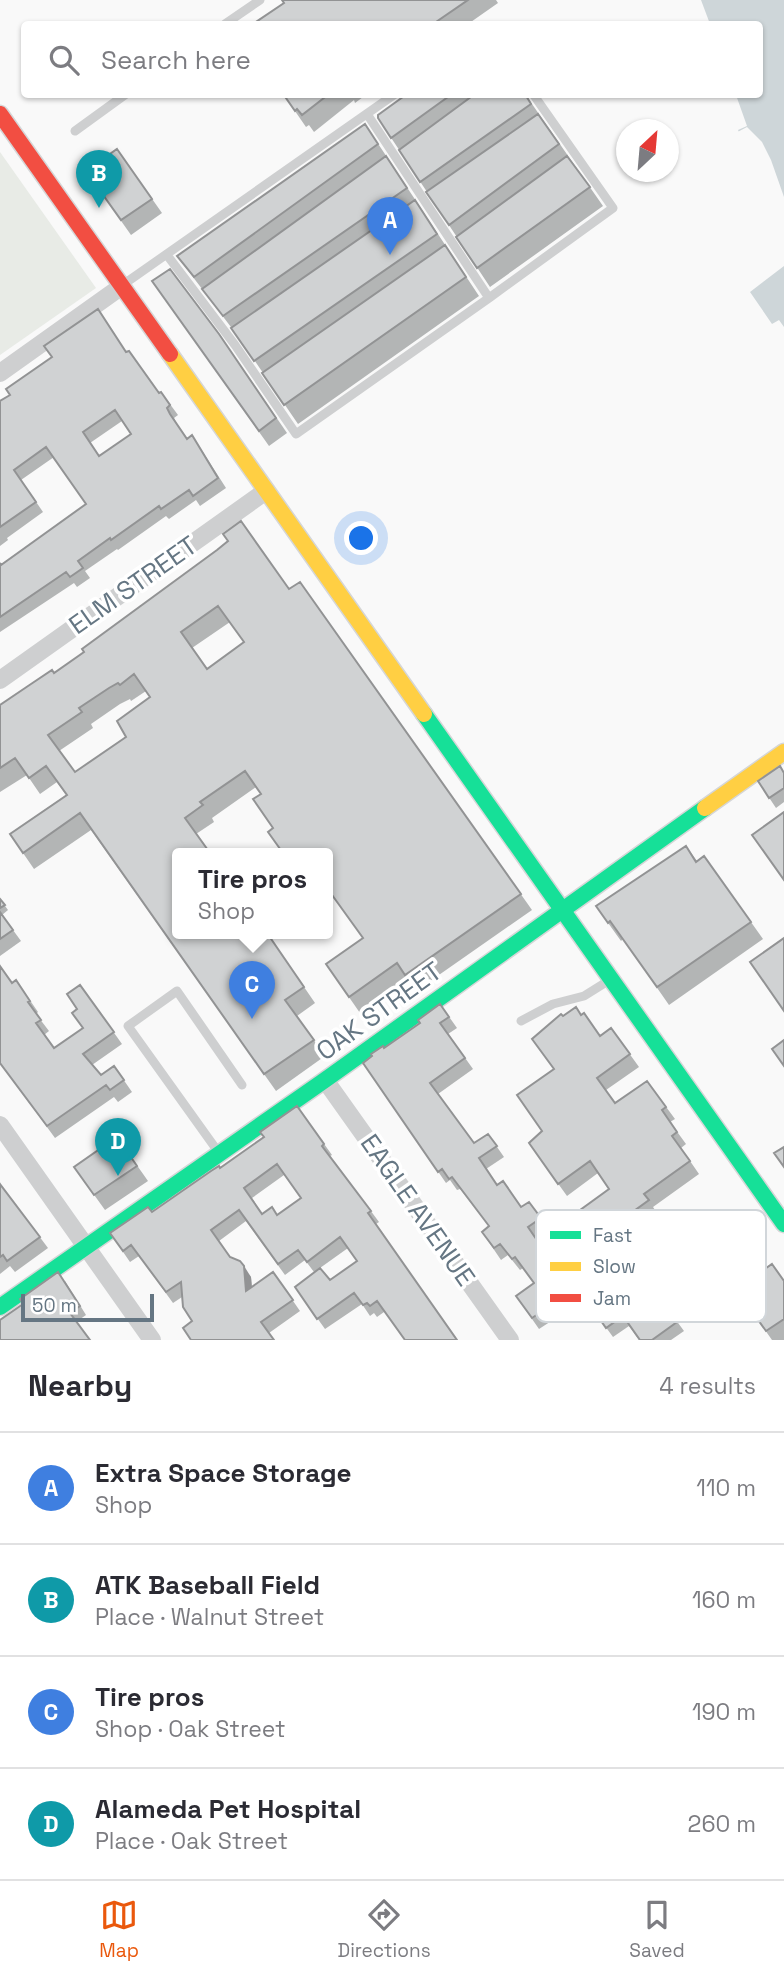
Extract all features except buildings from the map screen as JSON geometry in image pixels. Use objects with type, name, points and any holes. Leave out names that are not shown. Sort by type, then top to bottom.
[{"type":"street","points":[[0,114],[784,1224]]},
{"type":"street","points":[[0,373],[122,286]]},
{"type":"street","name":"ELM STREET","points":[[0,680],[267,491]]},
{"type":"street","name":"OAK STREET","points":[[0,1307],[326,1080],[784,752]]},
{"type":"street","name":"EAGLE AVENUE","points":[[326,1080],[510,1340]]},
{"type":"street","points":[[0,1125],[152,1340]]},
{"type":"lane","points":[[229,21],[260,0]]},
{"type":"lane","points":[[75,131],[121,98]]},
{"type":"lane","points":[[122,286],[389,98]]},
{"type":"lane","points":[[167,255],[235,345],[296,434],[613,208],[536,98]]},
{"type":"lane","points":[[367,114],[489,298]]},
{"type":"lane","points":[[542,131],[553,123]]},
{"type":"lane","points":[[392,174],[414,159]]},
{"type":"lane","points":[[571,173],[582,165]]},
{"type":"lane","points":[[420,216],[442,201]]},
{"type":"lane","points":[[449,262],[472,246]]},
{"type":"lane","points":[[206,306],[217,298]]},
{"type":"lane","points":[[235,345],[246,338]]},
{"type":"lane","points":[[266,390],[277,382]]},
{"type":"lane","points":[[521,1021],[553,1004],[584,996],[610,980]]},
{"type":"lane","points":[[220,1154],[128,1026],[177,991],[242,1084]]},
{"type":"shaded area","points":[[701,0],[784,0],[784,227],[738,130],[747,126],[737,98],[763,98],[763,21],[709,21]]},
{"type":"shaded area","points":[[0,152],[96,288],[0,355]]},
{"type":"shaded area","points":[[784,266],[784,327],[779,320],[772,324],[750,292]]},
{"type":"pier","points":[[747,127],[762,142],[771,160],[784,197],[784,231],[732,135]]},
{"type":"traffic: fast","points":[[424,714],[784,1224]]},
{"type":"traffic: fast","points":[[0,1307],[325,1080],[705,808]]},
{"type":"traffic: slow","points":[[170,354],[424,714]]},
{"type":"traffic: slow","points":[[705,808],[784,752]]},
{"type":"traffic: jam","points":[[0,114],[170,354]]},
{"type":"place","name":"ATK Baseball Field","points":[[99,208]]},
{"type":"place","name":"Extra Space Storage","points":[[390,255]]},
{"type":"place","name":"Tire pros","points":[[252,1019]]},
{"type":"place","name":"Alameda Pet Hospital","points":[[118,1176]]}]
